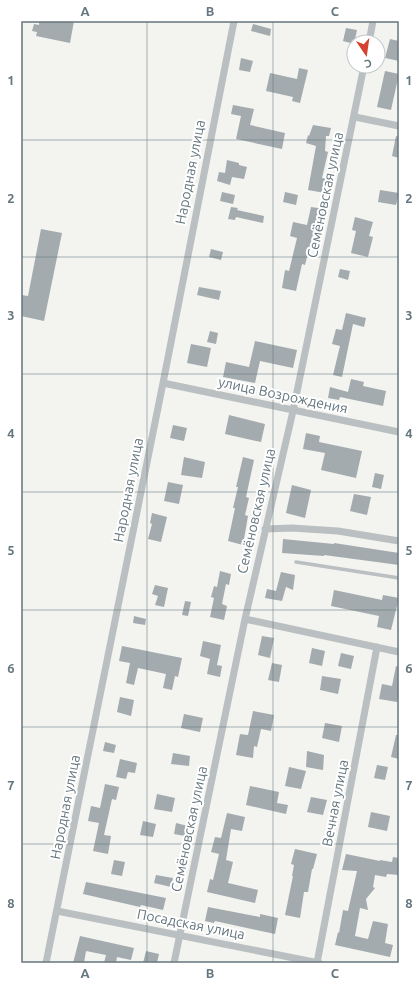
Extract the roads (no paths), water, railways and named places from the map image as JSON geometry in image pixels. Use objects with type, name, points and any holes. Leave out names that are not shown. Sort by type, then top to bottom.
[{"type":"street","name":"Народная улица","points":[[46,963],[163,383],[234,21]]},
{"type":"street","points":[[371,34],[373,21]]},
{"type":"street","name":"Семёновская улица","points":[[174,963],[264,529],[293,411],[355,117],[363,74]]},
{"type":"street","points":[[355,117],[399,126]]},
{"type":"street","name":"улица Возрождения","points":[[163,383],[399,432]]},
{"type":"street","points":[[264,529],[292,528],[338,531],[399,541]]},
{"type":"street","points":[[245,619],[399,652]]},
{"type":"street","name":"Вечная улица","points":[[318,963],[377,647]]},
{"type":"street","name":"Посадская улица","points":[[57,911],[318,963]]},
{"type":"lane","points":[[296,562],[399,578]]}]
